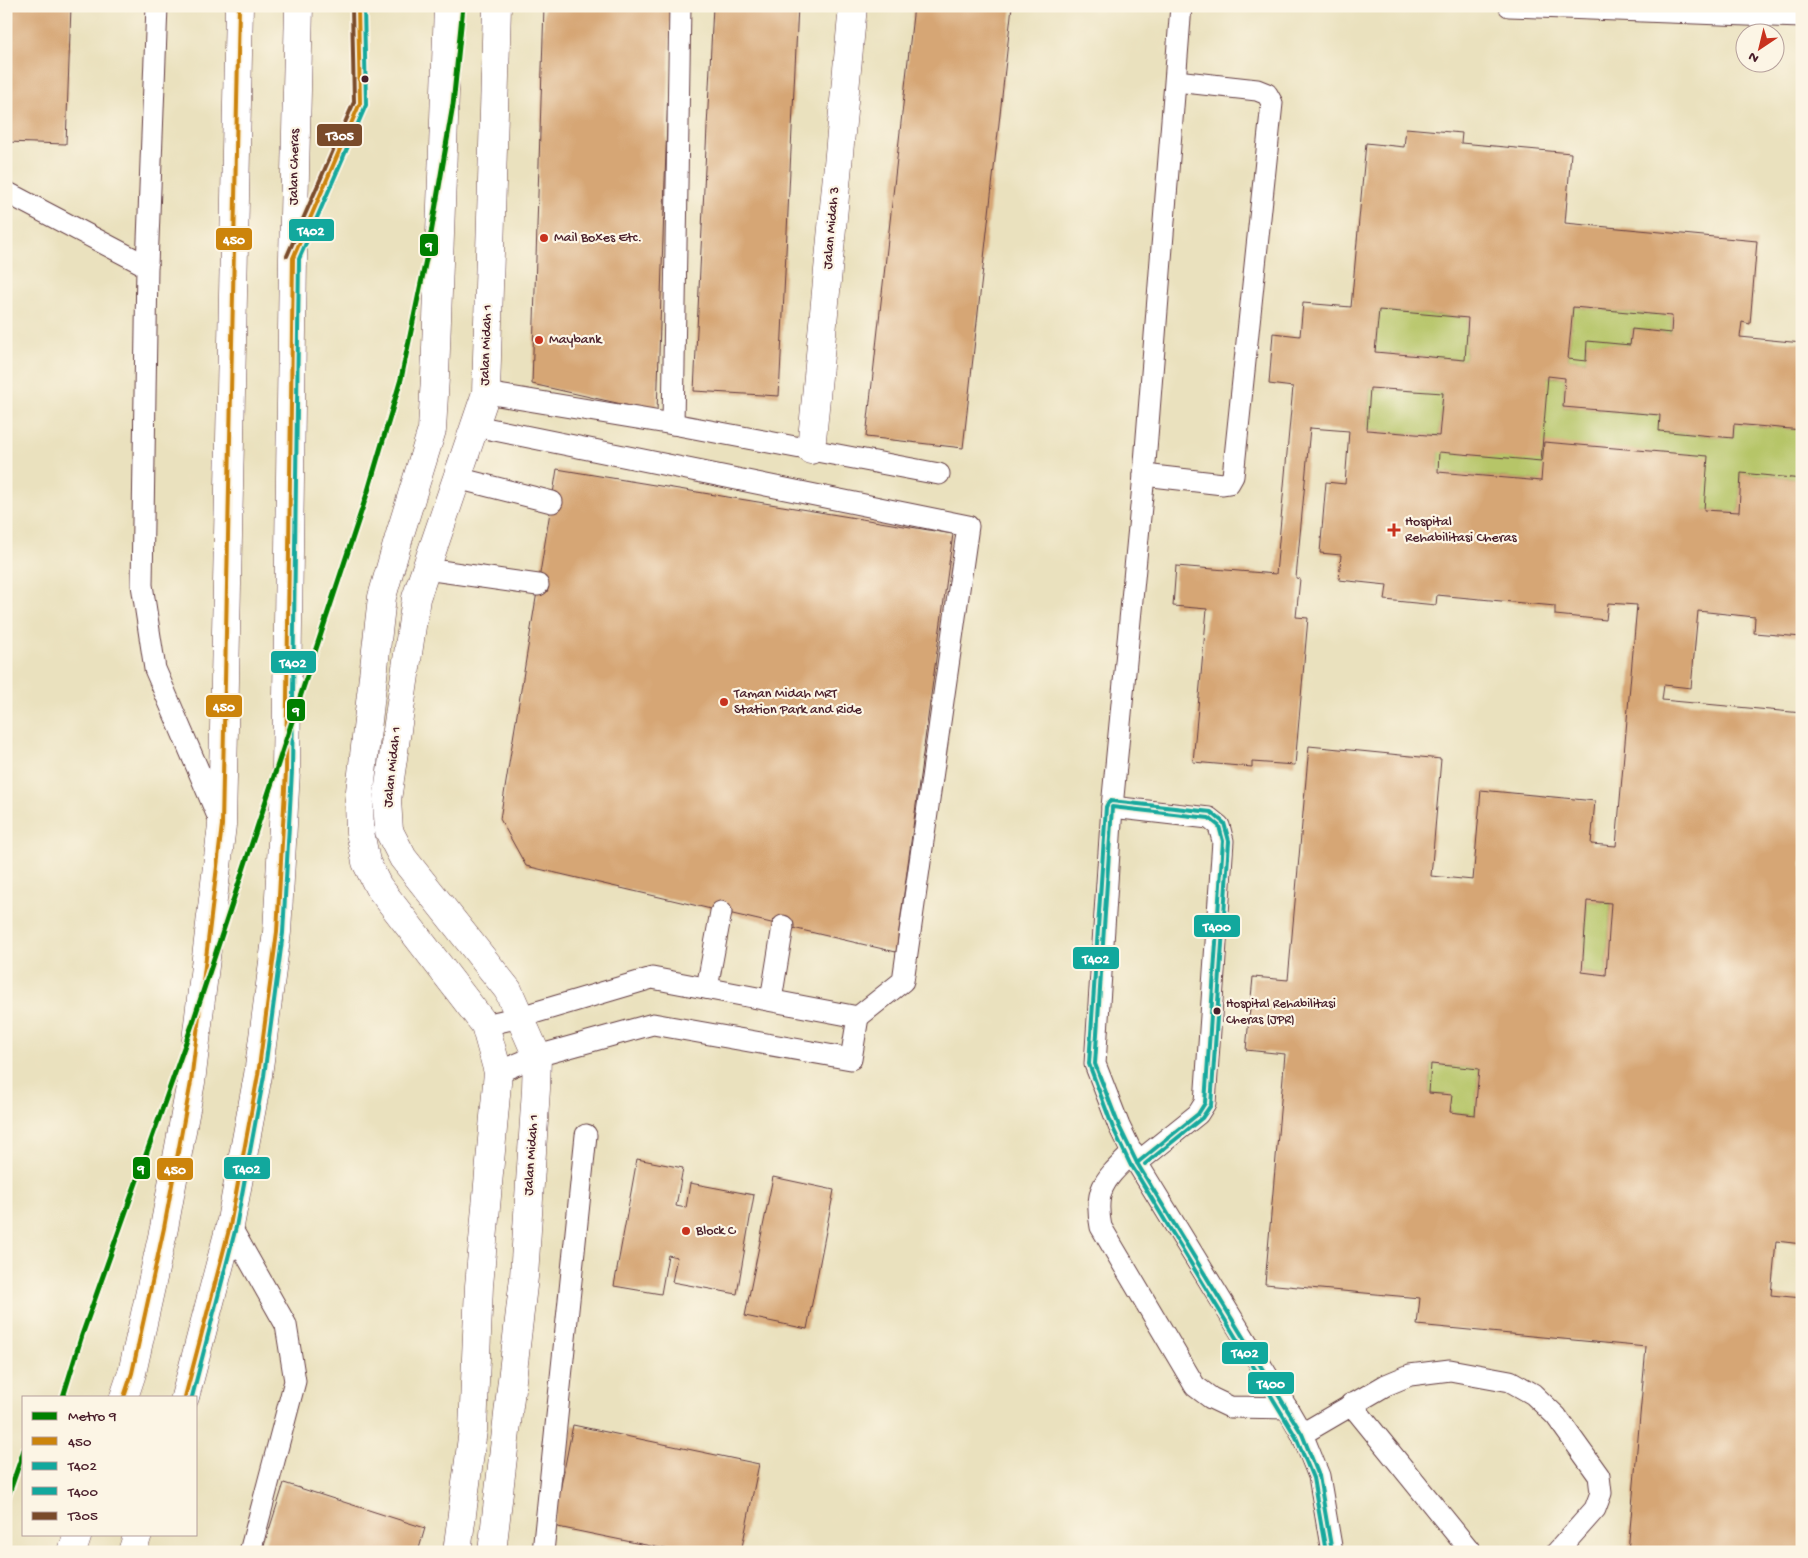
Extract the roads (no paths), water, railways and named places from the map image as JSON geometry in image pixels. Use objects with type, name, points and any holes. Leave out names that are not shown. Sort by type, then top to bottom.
[{"type":"main road","points":[[124,1396],[132,1373],[164,1228],[191,1082],[222,825],[239,6]]},
{"type":"main road","name":"Jalan Cheras","points":[[185,1396],[230,1226],[258,1075],[278,932],[286,771],[293,258],[299,6]]},
{"type":"main road","points":[[448,6],[436,377],[432,430],[382,597],[359,800],[360,832],[366,862],[378,886],[485,1025],[498,1072],[479,1286],[473,1430],[457,1552]]},
{"type":"main road","name":"Jalan Midah 1","points":[[492,1552],[524,1277],[537,1056],[508,990],[403,858],[389,831],[387,800],[416,598],[486,393],[497,6]]},
{"type":"main road","name":"Jalan Midah 3","points":[[811,450],[853,6]]},
{"type":"main road","points":[[72,1552],[77,1536]]},
{"type":"main road","points":[[132,1552],[137,1536]]},
{"type":"lane","points":[[157,6],[147,266],[142,585],[155,669],[222,825]]},
{"type":"lane","points":[[673,424],[680,6]]},
{"type":"lane","points":[[1181,6],[1144,475],[1112,807],[1095,1064],[1119,1126],[1135,1158],[1302,1434],[1319,1476],[1332,1552]]},
{"type":"lane","points":[[1509,6],[1802,17]]},
{"type":"lane","points":[[1144,475],[1224,484],[1229,483],[1233,476],[1272,103],[1267,94],[1257,90],[1176,81]]},
{"type":"lane","points":[[6,192],[147,266]]},
{"type":"lane","points":[[486,393],[673,424],[939,474]]},
{"type":"lane","points":[[475,426],[968,526],[903,981],[858,1017],[850,1059],[652,1024],[537,1056],[498,1072]]},
{"type":"lane","points":[[457,478],[552,502]]},
{"type":"lane","points":[[426,569],[538,585]]},
{"type":"lane","points":[[1112,807],[1209,818],[1219,826],[1223,841],[1205,1103],[1198,1114],[1107,1179],[1100,1192],[1098,1212],[1101,1227],[1195,1386],[1211,1398],[1230,1407],[1287,1408]]},
{"type":"lane","points":[[707,988],[721,912]]},
{"type":"lane","points":[[771,1000],[783,926]]},
{"type":"lane","points":[[485,1025],[520,1017],[652,978],[858,1017]]},
{"type":"lane","points":[[543,1552],[586,1135]]},
{"type":"lane","points":[[230,1226],[286,1325],[294,1381],[250,1552]]},
{"type":"lane","points":[[1302,1434],[1351,1404],[1386,1385],[1410,1375],[1450,1370],[1510,1381],[1533,1394],[1556,1416],[1599,1476],[1601,1493],[1595,1509],[1557,1552]]},
{"type":"lane","points":[[1351,1404],[1471,1552]]},
{"type":"metro line","name":"9","points":[[63,1396],[82,1335],[192,1025],[368,491],[401,379],[429,245],[453,105],[463,6]]},
{"type":"metro line","name":"9","points":[[6,1502],[22,1456]]},
{"type":"place","name":"Mail Boxes Etc.","points":[[544,238]]},
{"type":"place","name":"Maybank","points":[[539,340]]},
{"type":"place","name":"Hospital Rehabilitasi Cheras","points":[[1394,530]]},
{"type":"place","name":"Taman Midah MRT Station Park and Ride","points":[[724,702]]},
{"type":"place","name":"Hospital Rehabilitasi Cheras (JPR)","points":[[1217,1011]]},
{"type":"place","name":"Block C","points":[[686,1231]]}]
